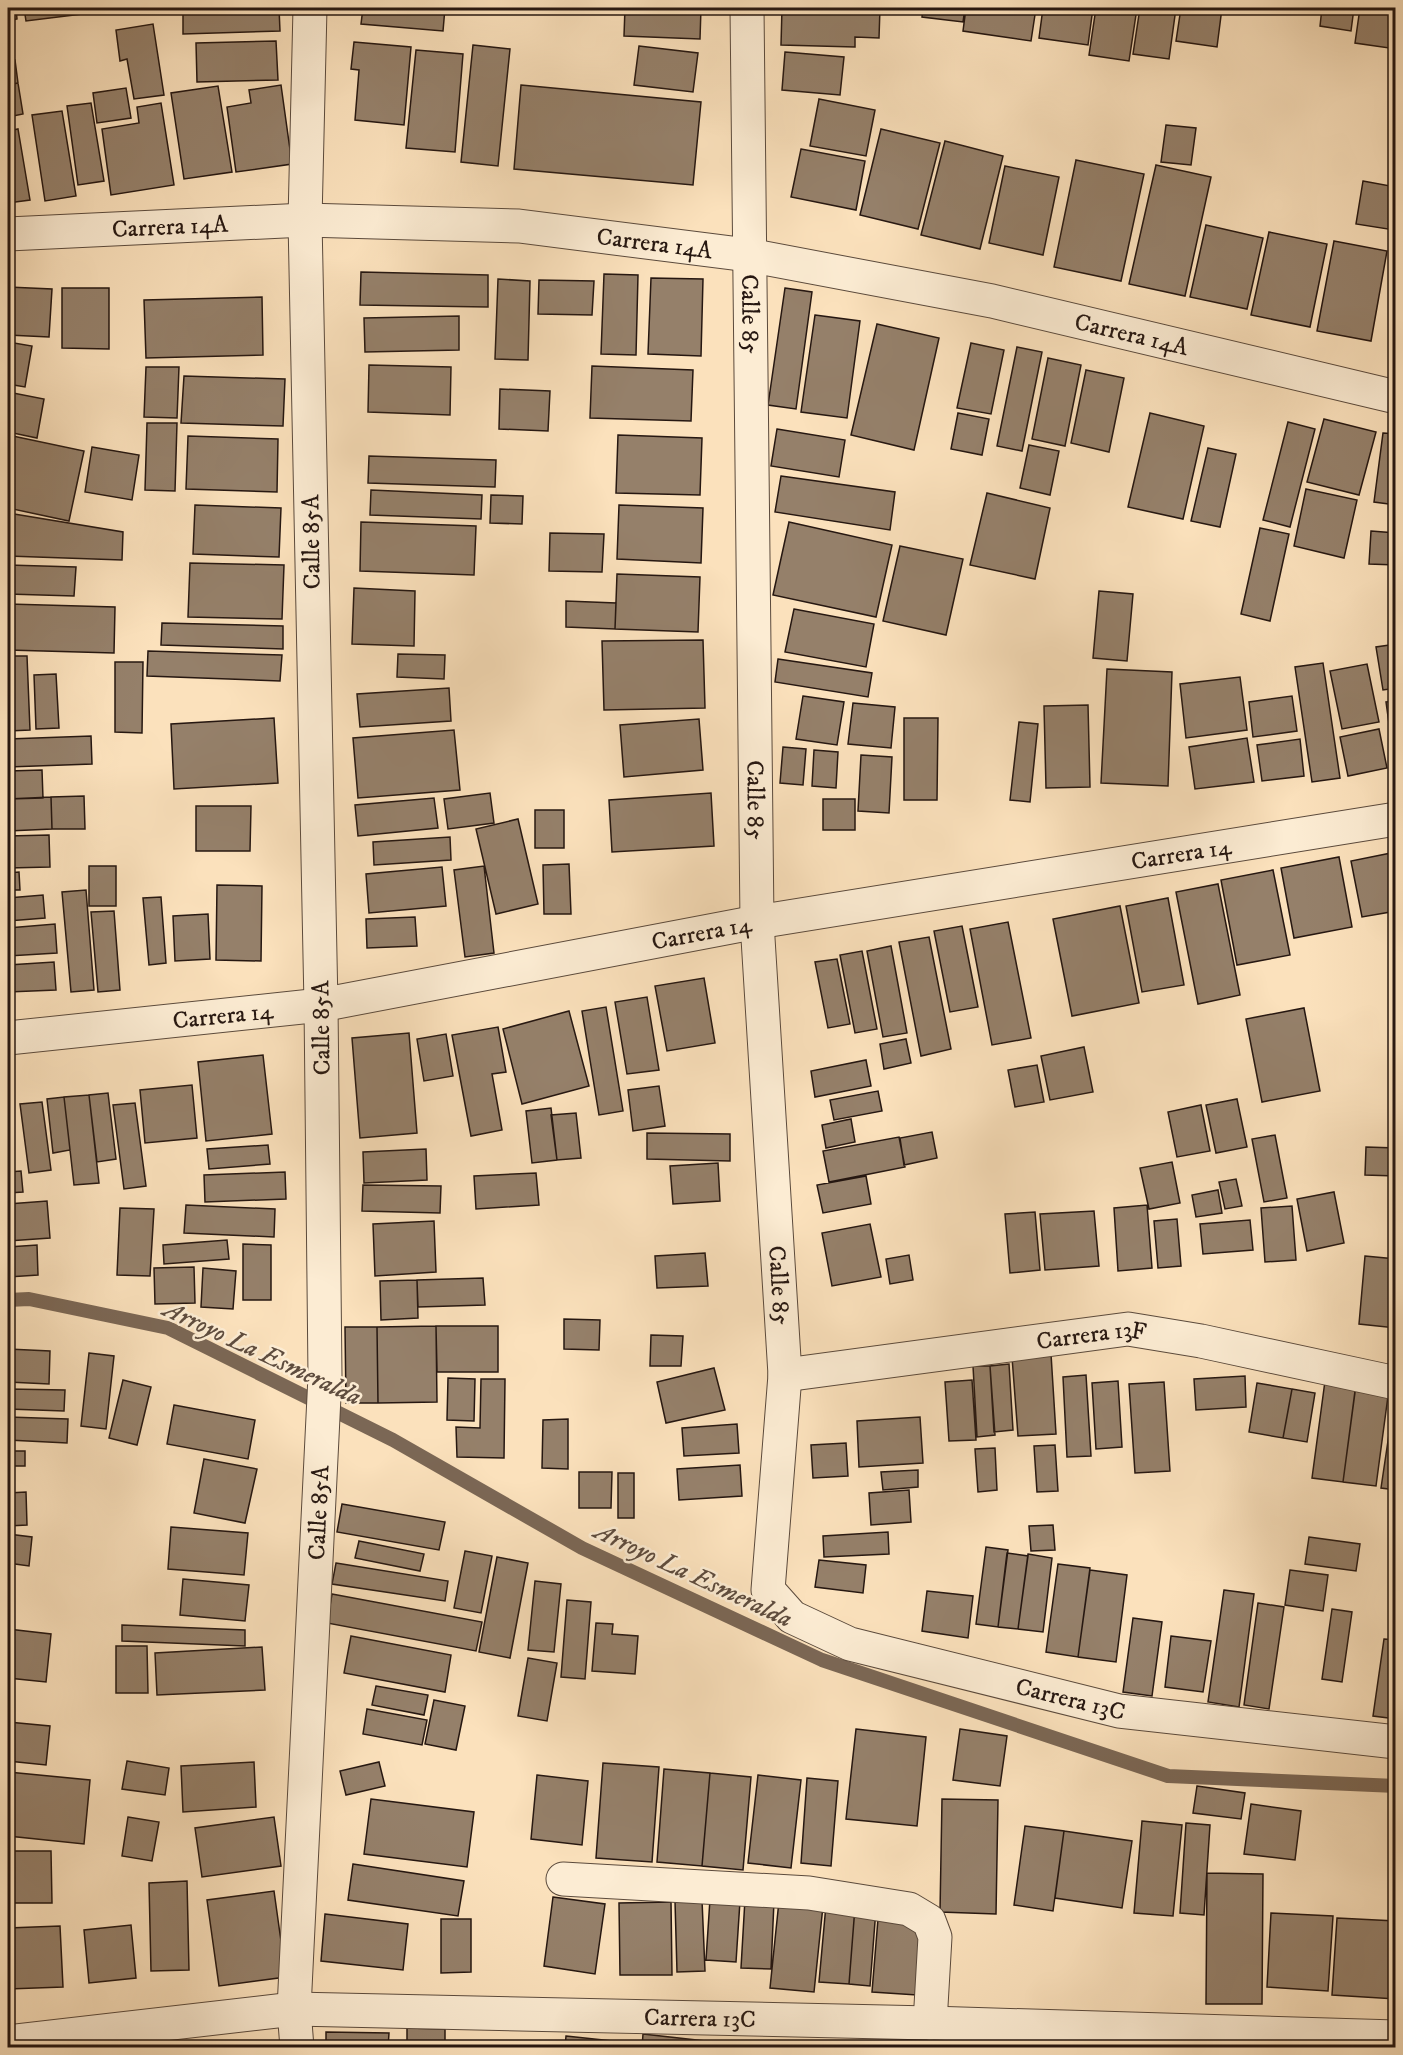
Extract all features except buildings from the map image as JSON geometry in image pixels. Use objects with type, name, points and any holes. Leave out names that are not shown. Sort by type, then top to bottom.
[{"type":"street","name":"Calle 85A","points":[[297,2048],[294,2009],[325,1376],[321,1005],[304,220],[310,8]]},
{"type":"street","name":"Calle 85","points":[[747,8],[757,922],[785,1375],[768,1590]]},
{"type":"street","name":"Carrera 14A","points":[[8,234],[304,220],[519,226],[748,255],[992,301],[1395,398]]},
{"type":"street","name":"Carrera 14","points":[[8,1038],[321,1005],[757,922],[1395,819]]},
{"type":"street","name":"Carrera 13F","points":[[785,1375],[1128,1329],[1201,1341],[1395,1383]]},
{"type":"street","name":"Carrera 13C","points":[[768,1590],[792,1617],[850,1644],[1119,1711],[1395,1742]]},
{"type":"street","points":[[563,1879],[809,1893],[909,1909],[929,1921],[934,1937],[930,2023]]},
{"type":"street","name":"Carrera 13C","points":[[8,2042],[294,2009],[930,2023],[1395,2037]]},
{"type":"waterway","name":"Arroyo La Esmeralda","points":[[8,1300],[29,1299],[168,1328],[393,1440],[582,1548],[822,1660],[1168,1776],[1396,1786]]}]
